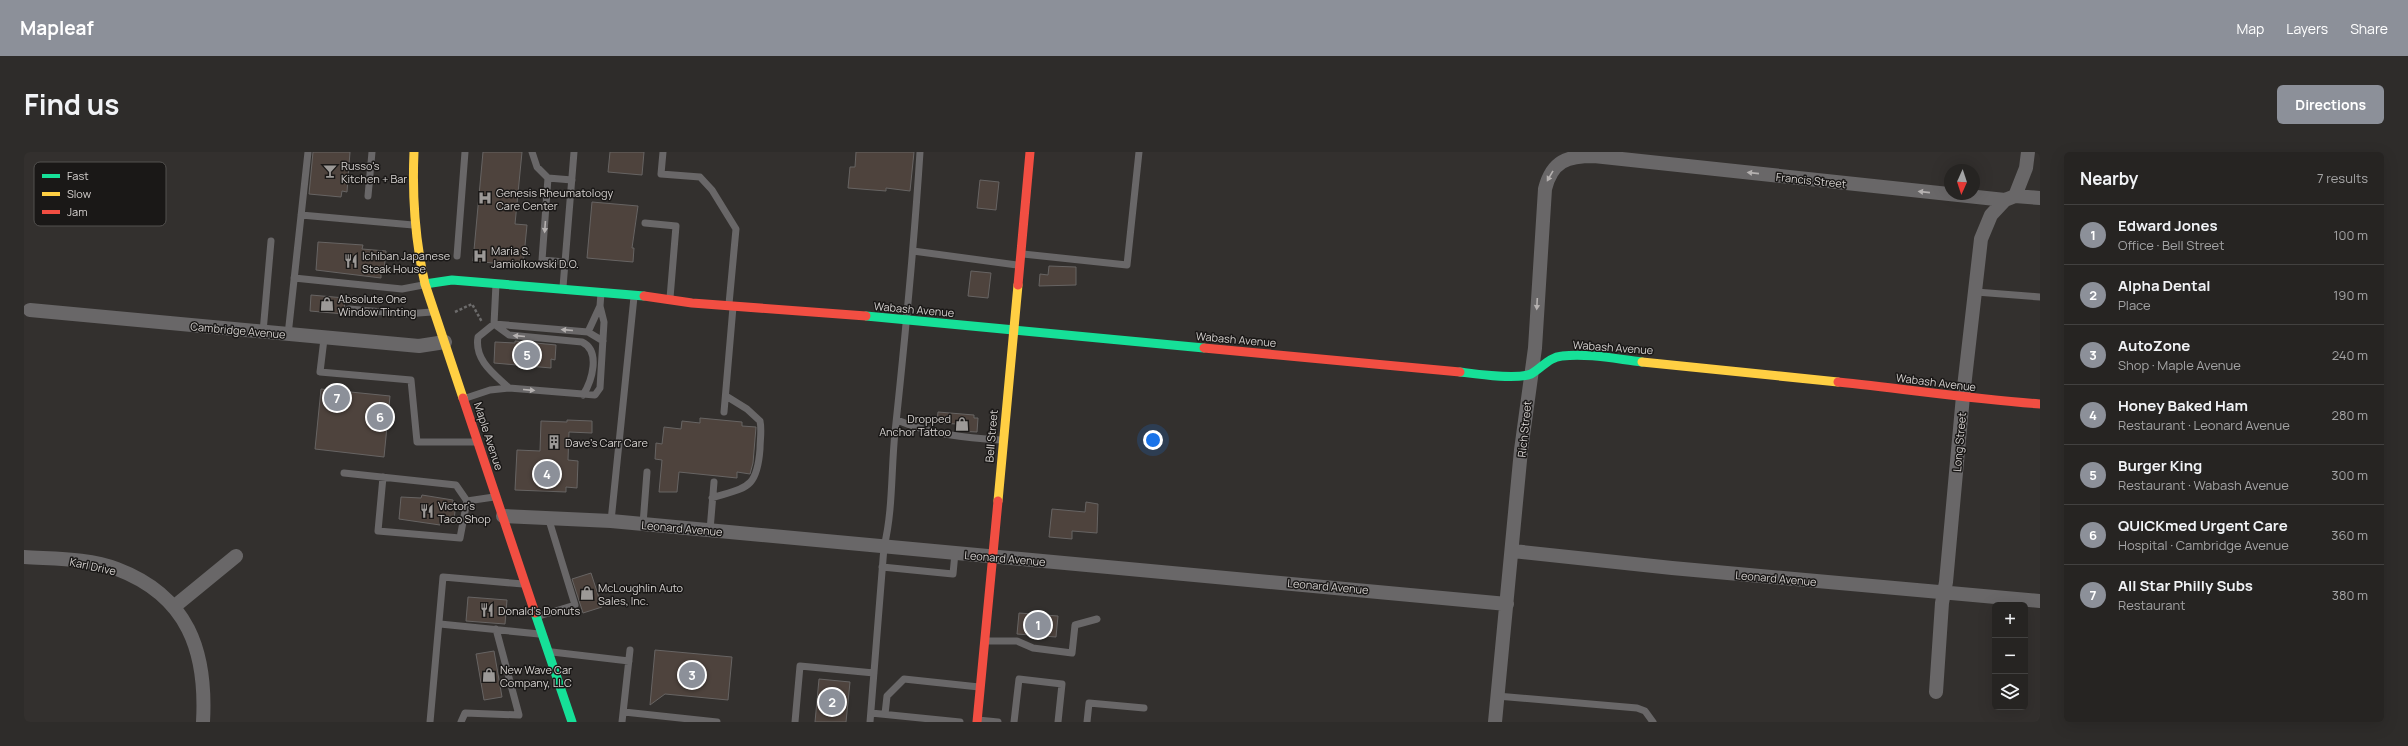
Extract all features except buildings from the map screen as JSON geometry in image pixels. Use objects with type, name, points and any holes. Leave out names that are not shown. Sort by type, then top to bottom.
[{"type":"street","name":"Maple Avenue","points":[[414,152],[412,205],[413,225],[425,284],[572,722]]},
{"type":"street","name":"Bell Street","points":[[977,721],[1030,152]]},
{"type":"street","points":[[2010,198],[2026,168],[2028,152]]},
{"type":"street","name":"Francis Street","points":[[1581,156],[2010,198],[2040,198]]},
{"type":"street","name":"Rich Street","points":[[1495,722],[1513,551],[1521,450],[1530,374],[1535,348],[1545,189],[1547,179],[1562,160],[1581,156]]},
{"type":"street","name":"Long Street","points":[[1936,692],[1963,396],[1981,239],[1991,215],[2010,198]]},
{"type":"street","name":"Wabash Avenue","points":[[425,284],[452,280],[601,292],[670,298],[731,306],[1013,330],[1501,376],[1530,374],[1547,361],[1561,356],[1587,356],[2040,404]]},
{"type":"street","name":"Cambridge Avenue","points":[[30,310],[324,339],[419,346],[444,342]]},
{"type":"street","name":"Leonard Avenue","points":[[503,516],[643,524],[1507,604]]},
{"type":"street","name":"Leonard Avenue","points":[[1513,551],[2040,601]]},
{"type":"street","name":"Karl Drive","points":[[24,556],[70,560],[117,569],[148,585],[175,606],[190,632],[199,657],[204,689],[204,722]]},
{"type":"street","points":[[175,606],[236,556]]},
{"type":"lane","points":[[288,335],[308,152]]},
{"type":"lane","points":[[368,196],[372,152]]},
{"type":"lane","points":[[457,256],[464,152]]},
{"type":"lane","points":[[532,152],[537,168],[548,178],[572,180]]},
{"type":"lane","points":[[562,289],[574,152]]},
{"type":"lane","points":[[663,152],[661,174],[700,177],[712,190],[736,228],[724,412]]},
{"type":"lane","points":[[870,722],[882,567],[884,547],[889,526],[897,420],[907,321],[920,152]]},
{"type":"lane","points":[[1020,254],[1126,265],[1139,152]]},
{"type":"lane","points":[[548,178],[542,260],[565,262]]},
{"type":"lane","points":[[301,215],[413,225]]},
{"type":"lane","points":[[645,223],[676,226],[670,298]]},
{"type":"lane","points":[[263,333],[272,241]]},
{"type":"lane","points":[[913,251],[1020,265]]},
{"type":"lane","points":[[294,278],[402,289],[425,284]]},
{"type":"lane","points":[[494,324],[496,284]]},
{"type":"lane","points":[[464,399],[490,390],[509,388],[595,395],[600,388],[603,341],[604,322],[600,306],[601,292]]},
{"type":"lane","points":[[1976,292],[2040,297]]},
{"type":"lane","points":[[611,522],[634,295]]},
{"type":"lane","points":[[588,332],[600,306]]},
{"type":"lane","points":[[349,309],[405,314],[434,311]]},
{"type":"lane","points":[[494,324],[508,336],[582,342],[587,344],[591,350],[593,361],[590,384],[583,394]]},
{"type":"lane","points":[[509,388],[485,367],[477,344],[478,337],[494,324],[588,332],[603,341]]},
{"type":"lane","points":[[324,339],[320,372],[411,380],[417,442],[479,442]]},
{"type":"lane","points":[[712,498],[742,488],[752,480],[758,471],[760,421],[747,409],[726,396]]},
{"type":"lane","points":[[897,420],[918,429],[943,434],[1003,440]]},
{"type":"lane","points":[[643,524],[647,472]]},
{"type":"lane","points":[[344,473],[383,477],[456,485],[467,501],[460,538],[378,531],[383,477]]},
{"type":"lane","points":[[710,530],[714,482]]},
{"type":"lane","points":[[467,501],[496,496]]},
{"type":"lane","points":[[537,616],[575,605],[548,518]]},
{"type":"lane","points":[[882,567],[953,574],[955,553]]},
{"type":"lane","points":[[430,722],[440,624],[443,577],[526,584]]},
{"type":"lane","points":[[984,641],[1017,641],[1033,648],[1072,653],[1075,625],[1097,619]]},
{"type":"lane","points":[[440,624],[543,634]]},
{"type":"lane","points":[[461,722],[465,714],[519,715],[496,629]]},
{"type":"lane","points":[[622,722],[630,650]]},
{"type":"lane","points":[[549,652],[629,661]]},
{"type":"lane","points":[[795,722],[800,666],[874,673]]},
{"type":"lane","points":[[885,714],[887,696],[904,679],[980,687]]},
{"type":"lane","points":[[1014,722],[1019,679],[1062,684],[1058,722]]},
{"type":"lane","points":[[1497,696],[1637,708],[1648,714],[1653,722]]},
{"type":"lane","points":[[1087,722],[1089,703],[1144,708]]},
{"type":"lane","points":[[624,712],[717,722]]},
{"type":"lane","points":[[871,713],[960,722]]},
{"type":"lane","points":[[977,721],[998,722]]},
{"type":"path","points":[[455,312],[472,304],[483,325]]},
{"type":"traffic: fast","points":[[425,284],[452,280],[644,296]]},
{"type":"traffic: fast","points":[[866,316],[1204,348]]},
{"type":"traffic: fast","points":[[1460,372],[1496,376],[1524,376],[1535,372],[1553,358],[1572,355],[1642,362]]},
{"type":"traffic: fast","points":[[535,613],[572,722]]},
{"type":"traffic: slow","points":[[414,152],[413,185],[415,218],[425,284],[463,398]]},
{"type":"traffic: slow","points":[[998,501],[1018,285]]},
{"type":"traffic: slow","points":[[1642,362],[1838,382]]},
{"type":"traffic: jam","points":[[1018,285],[1030,152]]},
{"type":"traffic: jam","points":[[644,296],[692,303],[866,316]]},
{"type":"traffic: jam","points":[[1204,348],[1460,372]]},
{"type":"traffic: jam","points":[[1838,382],[2040,404]]},
{"type":"traffic: jam","points":[[463,398],[535,613]]},
{"type":"traffic: jam","points":[[977,722],[998,501]]},
{"type":"place","name":"Russo's Kitchen + Bar","points":[[330,171]]},
{"type":"place","name":"Genesis Rheumatology Care Center","points":[[485,198]]},
{"type":"place","name":"Maria S. Jamiolkowski D.O.","points":[[480,256]]},
{"type":"place","name":"Ichiban Japanese Steak House","points":[[351,261]]},
{"type":"place","name":"Absolute One Window Tinting","points":[[327,304]]},
{"type":"place","name":"Burger King","points":[[527,355]]},
{"type":"place","name":"All Star Philly Subs","points":[[337,398]]},
{"type":"place","name":"QUICKmed Urgent Care","points":[[380,417]]},
{"type":"place","name":"Dropped Anchor Tattoo","points":[[962,424]]},
{"type":"place","name":"Dave's Carr Care","points":[[554,442]]},
{"type":"place","name":"Honey Baked Ham","points":[[547,474]]},
{"type":"place","name":"Victor's Taco Shop","points":[[427,511]]},
{"type":"place","name":"McLoughlin Auto Sales, Inc.","points":[[587,593]]},
{"type":"place","name":"Donald's Donuts","points":[[487,610]]},
{"type":"place","name":"Edward Jones","points":[[1038,625]]},
{"type":"place","name":"New Wave Car Company, LLC","points":[[489,675]]},
{"type":"place","name":"AutoZone","points":[[692,675]]},
{"type":"place","name":"Alpha Dental","points":[[832,702]]}]
